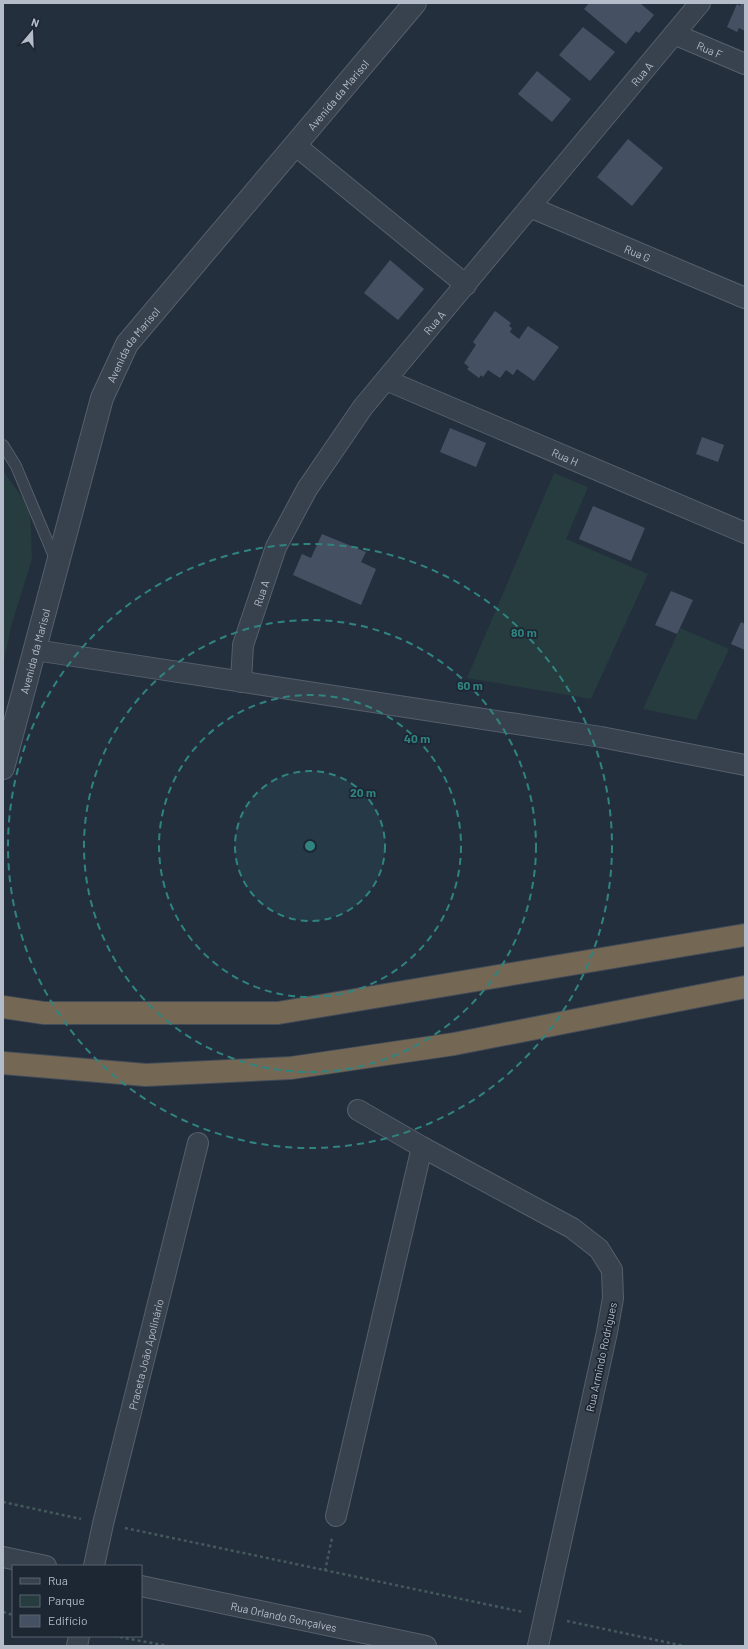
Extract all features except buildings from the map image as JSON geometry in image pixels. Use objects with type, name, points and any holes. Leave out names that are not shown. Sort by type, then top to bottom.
[{"type":"highway","points":[[3,1007],[44,1014],[278,1013],[745,935]]},
{"type":"highway","points":[[3,1062],[146,1075],[291,1068],[454,1044],[745,987]]},
{"type":"street","name":"Avenida da Marisol","points":[[3,768],[102,398],[127,344],[415,3]]},
{"type":"street","name":"Rua A","points":[[241,682],[243,646],[276,546],[307,489],[363,407],[700,3]]},
{"type":"street","name":"Rua F","points":[[674,34],[745,64]]},
{"type":"street","points":[[295,146],[466,285]]},
{"type":"street","name":"Rua G","points":[[530,207],[745,298]]},
{"type":"street","name":"Rua H","points":[[386,380],[745,533]]},
{"type":"street","points":[[35,650],[601,737],[745,765]]},
{"type":"street","name":"Rua Armindo Rodrigues","points":[[358,1110],[422,1147],[572,1228],[599,1249],[612,1270],[613,1298],[607,1332],[538,1646]]},
{"type":"street","name":"Praceta João Apolinário","points":[[94,1565],[103,1524],[198,1143]]},
{"type":"street","points":[[336,1516],[422,1147]]},
{"type":"street","points":[[3,1557],[41,1565]]},
{"type":"street","name":"Rua Orlando Gonçalves","points":[[142,1586],[426,1646]]},
{"type":"lane","points":[[3,445],[16,466],[58,564]]},
{"type":"path","points":[[3,1502],[684,1646]]},
{"type":"path","points":[[325,1571],[336,1516]]},
{"type":"path","points":[[119,1637],[168,1646]]},
{"type":"green space","points":[[3,471],[30,508],[32,559],[11,627],[3,665]]},
{"type":"green space","points":[[554,473],[588,487],[566,539],[648,574],[591,699],[467,678]]},
{"type":"green space","points":[[680,628],[729,649],[696,720],[643,709]]}]
